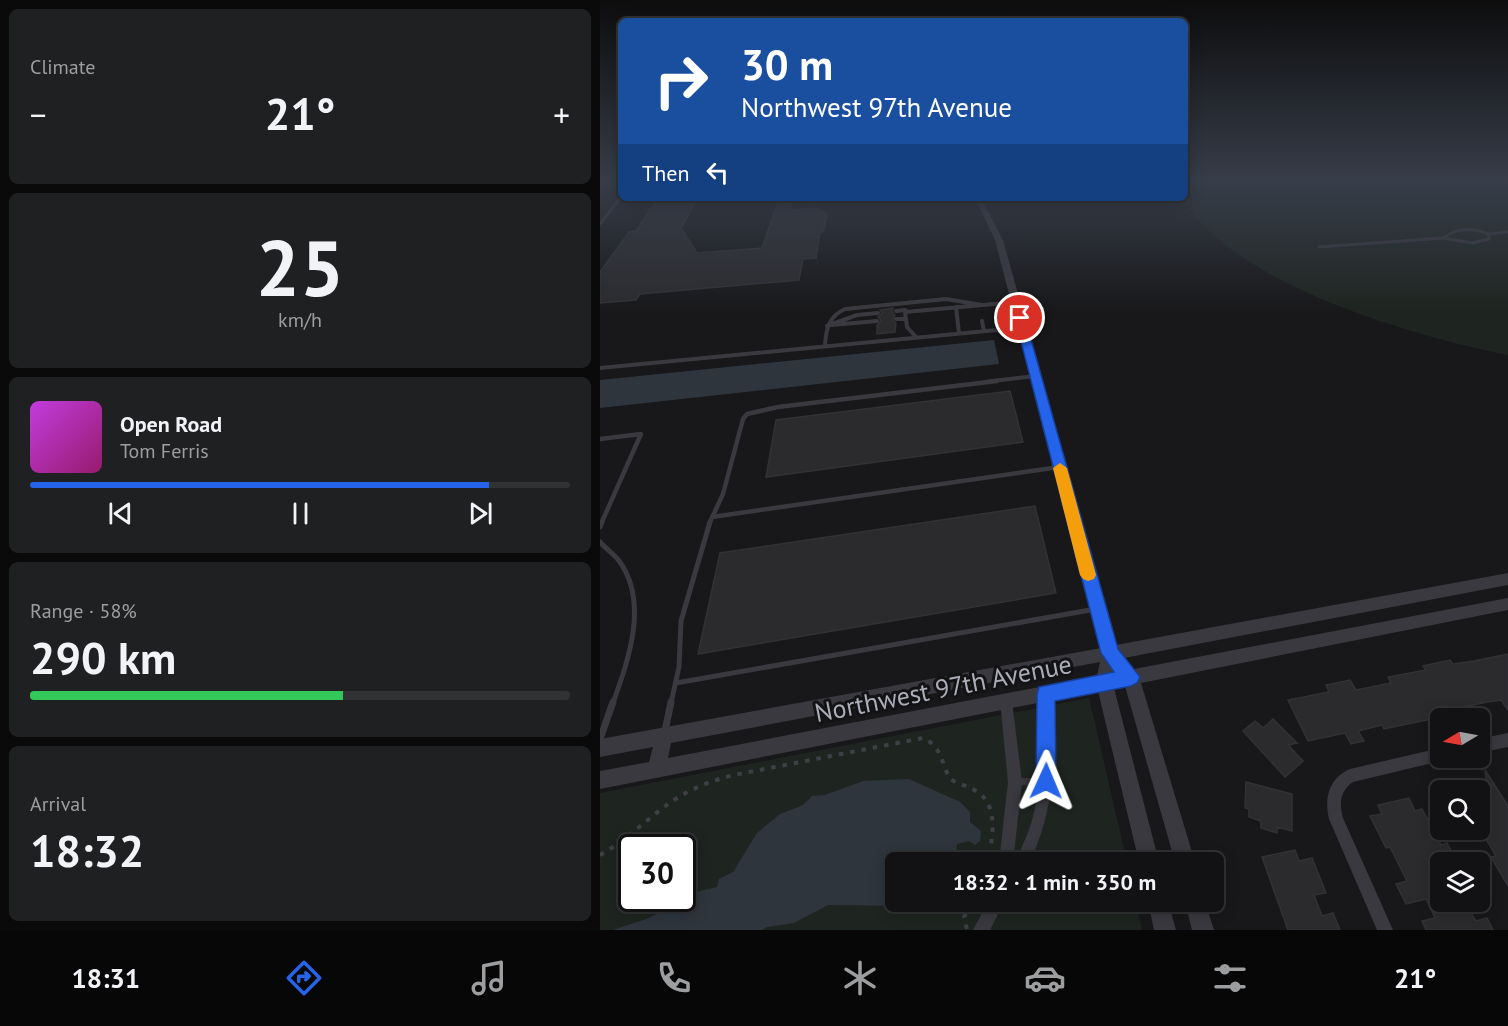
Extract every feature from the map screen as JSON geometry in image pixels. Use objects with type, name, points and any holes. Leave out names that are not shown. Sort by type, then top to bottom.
[{"type":"street","points":[[991,224],[998,238],[1016,302],[1110,653],[1131,677],[1182,852]]},
{"type":"street","name":"Northwest 97th Avenue","points":[[600,748],[1508,579]]},
{"type":"street","name":"Northwest 97th Avenue","points":[[600,780],[1508,604]]},
{"type":"street","points":[[1110,653],[1104,682],[1146,852]]},
{"type":"street","points":[[1027,852],[1036,830],[1046,781],[1046,694]]},
{"type":"street","points":[[1006,702],[1015,782],[1007,852]]},
{"type":"street","points":[[656,770],[664,736]]},
{"type":"street","points":[[1490,745],[1506,744]]},
{"type":"street","points":[[1385,930],[1336,819],[1333,798],[1341,783],[1350,776],[1430,757]]},
{"type":"street","points":[[981,930],[991,912]]},
{"type":"street","points":[[1160,912],[1165,930]]},
{"type":"street","points":[[1198,912],[1203,930]]},
{"type":"lane","points":[[1443,238],[1458,228],[1489,234],[1508,232]]},
{"type":"lane","points":[[1319,247],[1443,238],[1482,242],[1489,239],[1489,234]]},
{"type":"lane","points":[[825,345],[827,326],[832,316],[845,309],[951,299],[982,305]]},
{"type":"lane","points":[[896,311],[1016,302]]},
{"type":"lane","points":[[904,303],[907,327],[916,337]]},
{"type":"lane","points":[[956,307],[959,333]]},
{"type":"lane","points":[[827,326],[844,319],[878,313]]},
{"type":"lane","points":[[896,320],[905,319]]},
{"type":"lane","points":[[827,326],[878,321]]},
{"type":"lane","points":[[982,321],[984,331]]},
{"type":"lane","points":[[600,368],[959,333],[1003,330],[1024,334]]},
{"type":"lane","points":[[664,736],[676,683],[681,621],[705,533],[723,494],[745,416],[752,411],[778,407],[1035,376]]},
{"type":"lane","points":[[600,439],[641,434],[600,527]]},
{"type":"lane","points":[[712,517],[1060,467]]},
{"type":"lane","points":[[600,542],[615,554],[628,575],[635,606],[630,647],[600,739]]},
{"type":"lane","points":[[676,683],[1097,609]]},
{"type":"lane","points":[[1015,782],[1046,781]]},
{"type":"path","points":[[600,855],[632,835],[681,795],[713,781],[923,738],[939,750],[950,779],[978,792],[989,805],[992,823],[989,852]]},
{"type":"path","points":[[966,912],[964,916],[968,930]]},
{"type":"shaded area","points":[[1203,224],[1508,224],[1508,355],[1425,335],[1329,302],[1283,281],[1241,256]]},
{"type":"shaded area","points":[[994,340],[999,364],[600,408],[600,380]]},
{"type":"shaded area","points":[[1089,698],[1125,852],[885,852],[885,912],[1138,912],[1142,930],[600,930],[600,793]]},
{"type":"shaded area","points":[[909,779],[960,802],[970,812],[970,822],[981,831],[980,841],[975,845],[969,841],[957,844],[956,852],[885,852],[885,906],[828,905],[794,923],[767,927],[762,930],[613,930],[660,912],[696,912],[696,893],[717,887],[719,879],[733,872],[757,833],[780,814],[803,805],[812,796],[825,795],[863,781]]},
{"type":"building","points":[[640,224],[683,224],[681,228],[697,253],[762,248],[770,224],[825,224],[823,232],[820,232],[816,258],[803,259],[799,280],[640,294],[636,300],[600,303],[600,272],[629,232],[636,231]]},
{"type":"building","points":[[893,308],[892,312],[895,315],[892,320],[896,323],[895,332],[877,334],[877,325],[881,321],[878,317],[882,313],[880,310]]},
{"type":"building","points":[[1010,391],[1023,442],[766,477],[776,420]]},
{"type":"building","points":[[1035,506],[1056,593],[698,654],[720,553]]},
{"type":"building","points":[[1508,654],[1508,710],[1501,700],[1465,708],[1430,708],[1430,719],[1384,729],[1382,725],[1358,731],[1364,741],[1351,744],[1345,733],[1308,741],[1288,700],[1329,692],[1326,685],[1350,680],[1356,690],[1391,683],[1388,677],[1426,670],[1423,666],[1450,660],[1453,664]]},
{"type":"building","points":[[1273,719],[1297,743],[1288,745],[1303,761],[1285,777],[1243,731],[1255,721],[1263,728]]},
{"type":"building","points":[[1485,770],[1508,806],[1508,886],[1491,857],[1496,856],[1487,840],[1490,840],[1490,780],[1486,780]]},
{"type":"building","points":[[1246,782],[1292,794],[1292,831],[1277,827],[1277,833],[1261,828],[1261,821],[1249,817],[1249,809],[1245,808]]},
{"type":"building","points":[[1409,798],[1415,811],[1422,809],[1430,824],[1430,840],[1438,840],[1441,845],[1447,843],[1452,852],[1430,852],[1430,907],[1426,899],[1406,904],[1396,884],[1407,881],[1390,847],[1386,848],[1370,816],[1382,814],[1378,805]]},
{"type":"building","points":[[1295,850],[1299,861],[1312,858],[1326,893],[1314,895],[1322,916],[1333,913],[1340,930],[1288,930],[1262,857]]},
{"type":"building","points":[[1432,912],[1470,912],[1476,921],[1487,918],[1493,930],[1426,930],[1422,921],[1435,918]]},
{"type":"slow traffic","points":[[1060,468],[1088,575]]},
{"type":"route","points":[[1020,318],[1110,653],[1131,677],[1046,694],[1046,781]]}]
